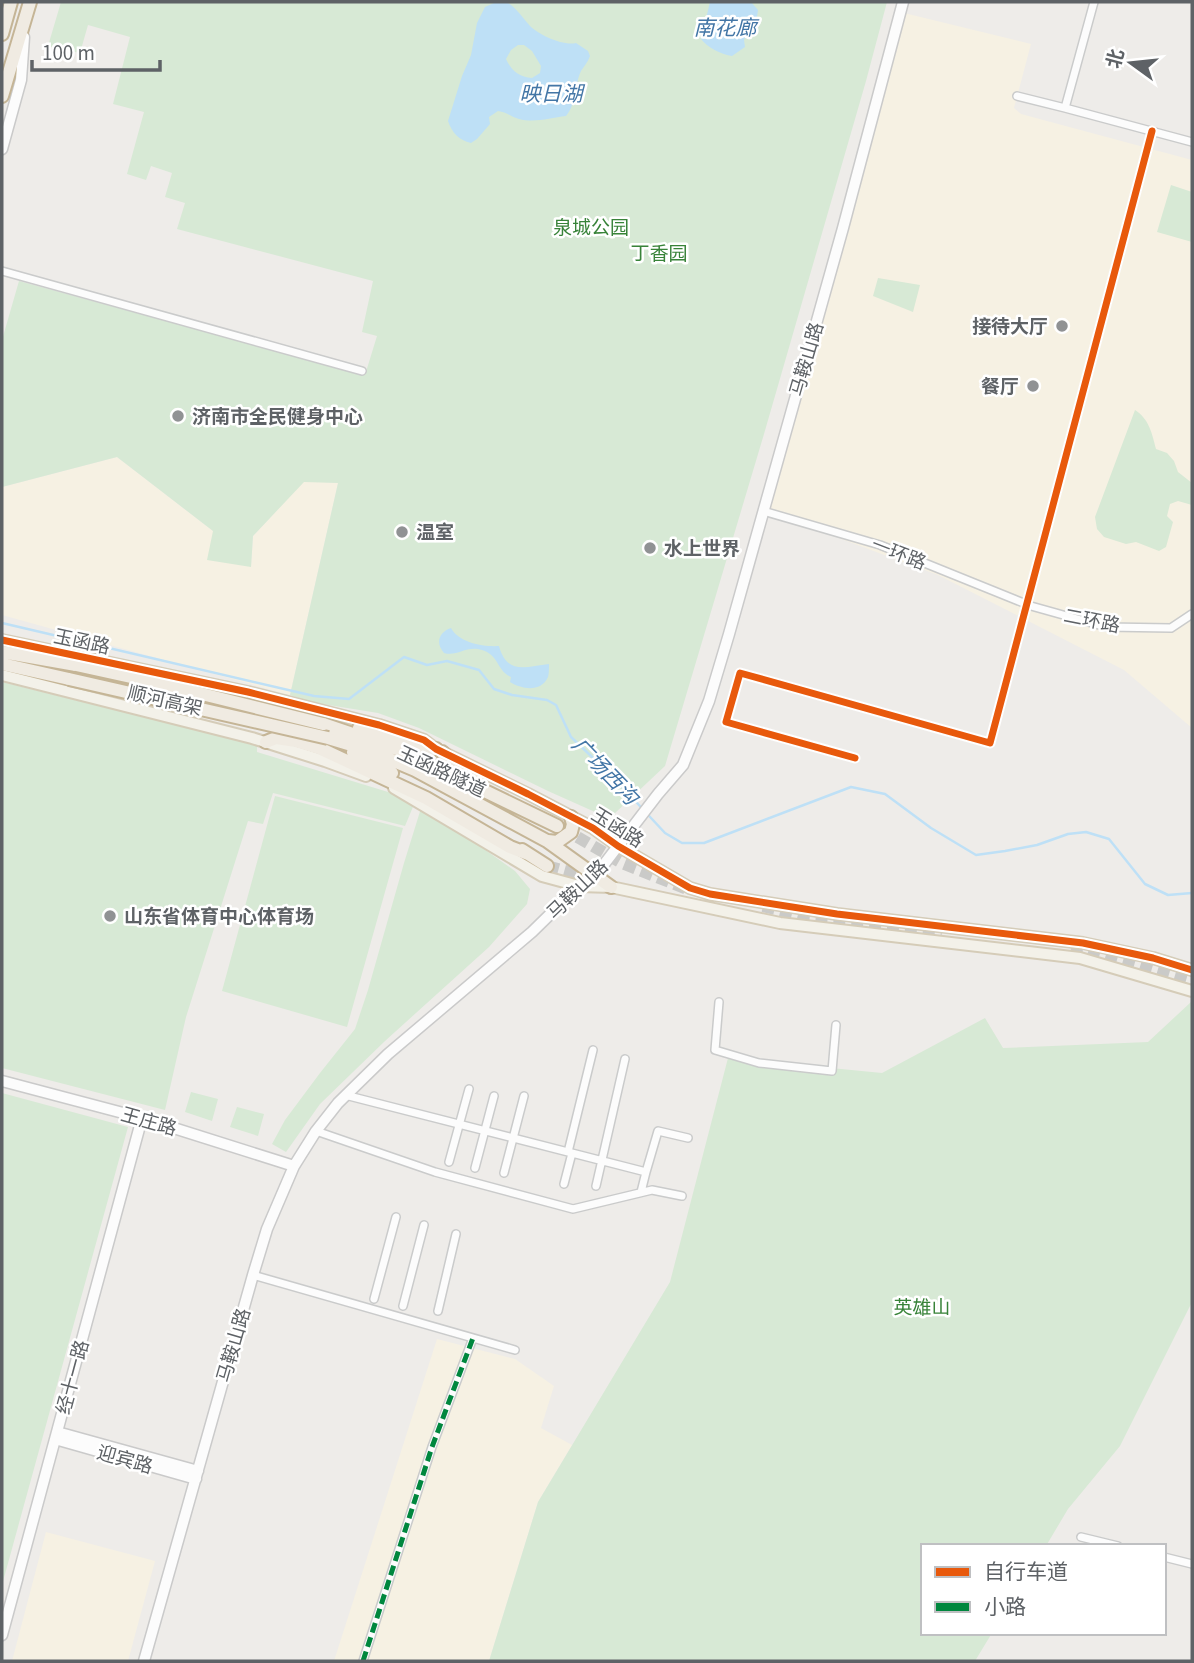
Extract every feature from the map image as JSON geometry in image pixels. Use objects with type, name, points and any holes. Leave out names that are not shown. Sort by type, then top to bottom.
[{"type":"highway","points":[[2,34],[11,2]]},
{"type":"highway","points":[[2,96],[30,2]]},
{"type":"highway","name":"顺河高架","points":[[2,652],[136,678],[323,724]]},
{"type":"highway","name":"顺河高架","points":[[2,664],[328,738]]},
{"type":"highway","points":[[323,724],[338,722],[439,751],[455,765],[533,813]]},
{"type":"highway","name":"玉函路隧道","points":[[323,724],[400,750],[557,826]]},
{"type":"highway","points":[[266,742],[276,738],[319,748],[426,798],[510,847],[528,854]]},
{"type":"highway","points":[[328,738],[368,750],[415,771],[547,841],[611,887]]},
{"type":"highway","name":"玉函路隧道","points":[[328,738],[424,790],[547,866]]},
{"type":"highway","points":[[547,841],[557,842],[571,832],[571,817]]},
{"type":"main road","name":"马鞍山路","points":[[144,1661],[253,1275],[267,1229],[294,1166],[316,1131],[345,1095],[388,1054],[532,932],[579,886],[595,876],[658,793],[683,765],[729,634],[903,2]]},
{"type":"main road","points":[[2,149],[21,79],[25,21]]},
{"type":"main road","name":"玉函路","points":[[2,640],[206,683],[379,724],[424,740],[439,751],[593,828],[618,846],[690,888],[710,894],[837,914],[1083,943],[1153,958],[1192,970]]},
{"type":"main road","points":[[2,675],[266,742],[325,761],[388,785],[542,876],[579,886],[611,887],[780,923],[1080,958],[1192,991]]},
{"type":"main road","points":[[198,725],[206,683]]},
{"type":"main road","name":"王庄路","points":[[2,1082],[142,1118],[294,1166]]},
{"type":"main road","name":"经十一路","points":[[2,1635],[142,1118]]},
{"type":"main road","name":"迎宾路","points":[[56,1435],[197,1475]]},
{"type":"street","points":[[1065,108],[1094,2]]},
{"type":"street","points":[[1017,96],[1192,143]]},
{"type":"street","points":[[855,758],[726,722],[740,673],[990,743],[1029,605],[1152,131]]},
{"type":"street","points":[[2,271],[362,371]]},
{"type":"street","name":"一环路","points":[[763,511],[880,545],[1029,605]]},
{"type":"street","name":"二环路","points":[[1029,605],[1106,627],[1171,628],[1192,614]]},
{"type":"street","points":[[719,1002],[715,1050],[759,1063],[832,1071],[836,1025]]},
{"type":"street","points":[[564,1184],[593,1050]]},
{"type":"street","points":[[596,1186],[625,1059]]},
{"type":"street","points":[[449,1162],[469,1089]]},
{"type":"street","points":[[345,1095],[646,1172]]},
{"type":"street","points":[[475,1168],[494,1096]]},
{"type":"street","points":[[504,1173],[524,1096]]},
{"type":"street","points":[[316,1131],[435,1172],[573,1209],[652,1190],[682,1196]]},
{"type":"street","points":[[641,1192],[658,1131],[688,1138]]},
{"type":"street","points":[[374,1299],[396,1217]]},
{"type":"street","points":[[403,1306],[424,1225]]},
{"type":"street","points":[[438,1311],[456,1234]]},
{"type":"street","points":[[253,1275],[515,1350]]},
{"type":"street","points":[[363,1661],[432,1447],[473,1338]]},
{"type":"street","points":[[1081,1537],[1110,1544]]},
{"type":"street","points":[[1166,1558],[1192,1564]]},
{"type":"shaded area","points":[[900,12],[1031,44],[1014,108],[1021,114],[1192,160],[1192,728],[1124,670],[938,575],[769,512]]},
{"type":"shaded area","points":[[117,457],[213,531],[251,567],[253,536],[304,481],[338,483],[290,695],[2,615],[2,487]]},
{"type":"shaded area","points":[[437,1339],[515,1359],[554,1386],[541,1428],[572,1445],[538,1502],[489,1661],[334,1661]]},
{"type":"shaded area","points":[[46,1532],[155,1561],[128,1661],[12,1661]]},
{"type":"green space","name":"泉城公园","points":[[61,2],[887,2],[764,434],[665,766],[614,814],[595,812],[419,728],[378,713],[310,702],[290,695],[338,483],[304,482],[253,536],[251,567],[207,560],[213,531],[117,457],[2,487],[2,340],[19,281],[365,375],[377,336],[362,332],[373,281],[177,229],[185,203],[165,197],[172,173],[151,166],[146,180],[127,174],[144,112],[113,104],[130,37],[88,25],[80,53],[48,46]]},
{"type":"green space","points":[[1171,185],[1192,192],[1192,242],[1157,232]]},
{"type":"green space","points":[[878,278],[920,285],[913,312],[873,296]]},
{"type":"green space","points":[[1135,410],[1147,422],[1156,449],[1167,453],[1178,472],[1192,483],[1192,505],[1178,501],[1170,504],[1167,516],[1173,522],[1166,547],[1159,551],[1136,542],[1126,544],[1104,537],[1097,529],[1095,517]]},
{"type":"green space","name":"山东省体育中心体育场","points":[[2,682],[257,745],[257,752],[415,802],[405,826],[273,793],[263,824],[248,821],[186,1017],[165,1110],[2,1068]]},
{"type":"green space","points":[[275,796],[403,828],[347,1027],[222,991]]},
{"type":"green space","points":[[422,805],[515,871],[530,889],[527,904],[489,947],[320,1104],[286,1152],[272,1144],[285,1120],[355,1029]]},
{"type":"green space","name":"英雄山","points":[[1191,1002],[1192,1302],[1120,1446],[1068,1509],[1047,1544],[921,1544],[921,1635],[991,1635],[975,1661],[489,1661],[538,1502],[670,1282],[728,1058],[882,1073],[985,1018],[1003,1048],[1148,1042]]},
{"type":"green space","points":[[191,1092],[218,1099],[212,1121],[185,1112]]},
{"type":"green space","points":[[2,1093],[128,1127],[2,1585]]},
{"type":"green space","points":[[237,1107],[264,1114],[258,1136],[230,1127]]},
{"type":"water","name":"映日湖","points":[[506,2],[539,33],[558,41],[576,43],[588,51],[590,56],[581,71],[572,106],[566,116],[525,120],[498,111],[489,117],[490,124],[471,143],[457,135],[448,121],[471,55],[477,23],[485,7]],"holes":[[[518,45],[524,45],[532,51],[541,66],[540,73],[532,78],[516,72],[506,59],[511,50]]]},
{"type":"water","name":"南花廊","points":[[710,2],[751,2],[758,10],[757,17],[747,25],[749,30],[744,40],[745,47],[732,56],[715,50],[701,39]]},
{"type":"water","points":[[451,628],[466,641],[499,646],[502,655],[512,665],[525,667],[549,664],[548,677],[541,686],[525,688],[510,682],[511,677],[488,652],[471,649],[454,654],[444,653],[440,638]]},
{"type":"waterway","name":"广场西沟","points":[[2,623],[314,696],[349,699],[404,657],[427,665],[447,661],[479,670],[494,689],[512,695],[547,700],[556,705],[571,737],[665,833],[682,843],[704,843],[851,787],[885,794],[931,828],[976,855],[1037,845],[1068,834],[1086,832],[1109,839],[1145,884],[1168,895],[1192,893]]},
{"type":"tunnel","points":[[562,828],[622,863],[687,889]]},
{"type":"tunnel","points":[[547,866],[601,881]]},
{"type":"tunnel","points":[[763,906],[804,916],[942,932]]},
{"type":"tunnel","points":[[1071,947],[1084,948],[1192,980]]},
{"type":"marked path","points":[[363,1661],[432,1447],[473,1338]]},
{"type":"cycle path","points":[[855,758],[726,722],[740,673],[990,743],[1152,131]]},
{"type":"cycle path","points":[[2,640],[248,692],[379,725],[424,740],[436,749],[593,828],[618,846],[690,888],[710,894],[837,914],[1083,943],[1153,958],[1192,970]]},
{"type":"place","name":"接待大厅","points":[[1062,326]]},
{"type":"place","name":"餐厅","points":[[1033,386]]},
{"type":"place","name":"济南市全民健身中心","points":[[178,416]]},
{"type":"place","name":"温室","points":[[402,532]]},
{"type":"place","name":"水上世界","points":[[650,548]]},
{"type":"place","name":"山东省体育中心体育场","points":[[110,916]]},
{"type":"park label","name":"丁香园","points":[[659,253]]}]
